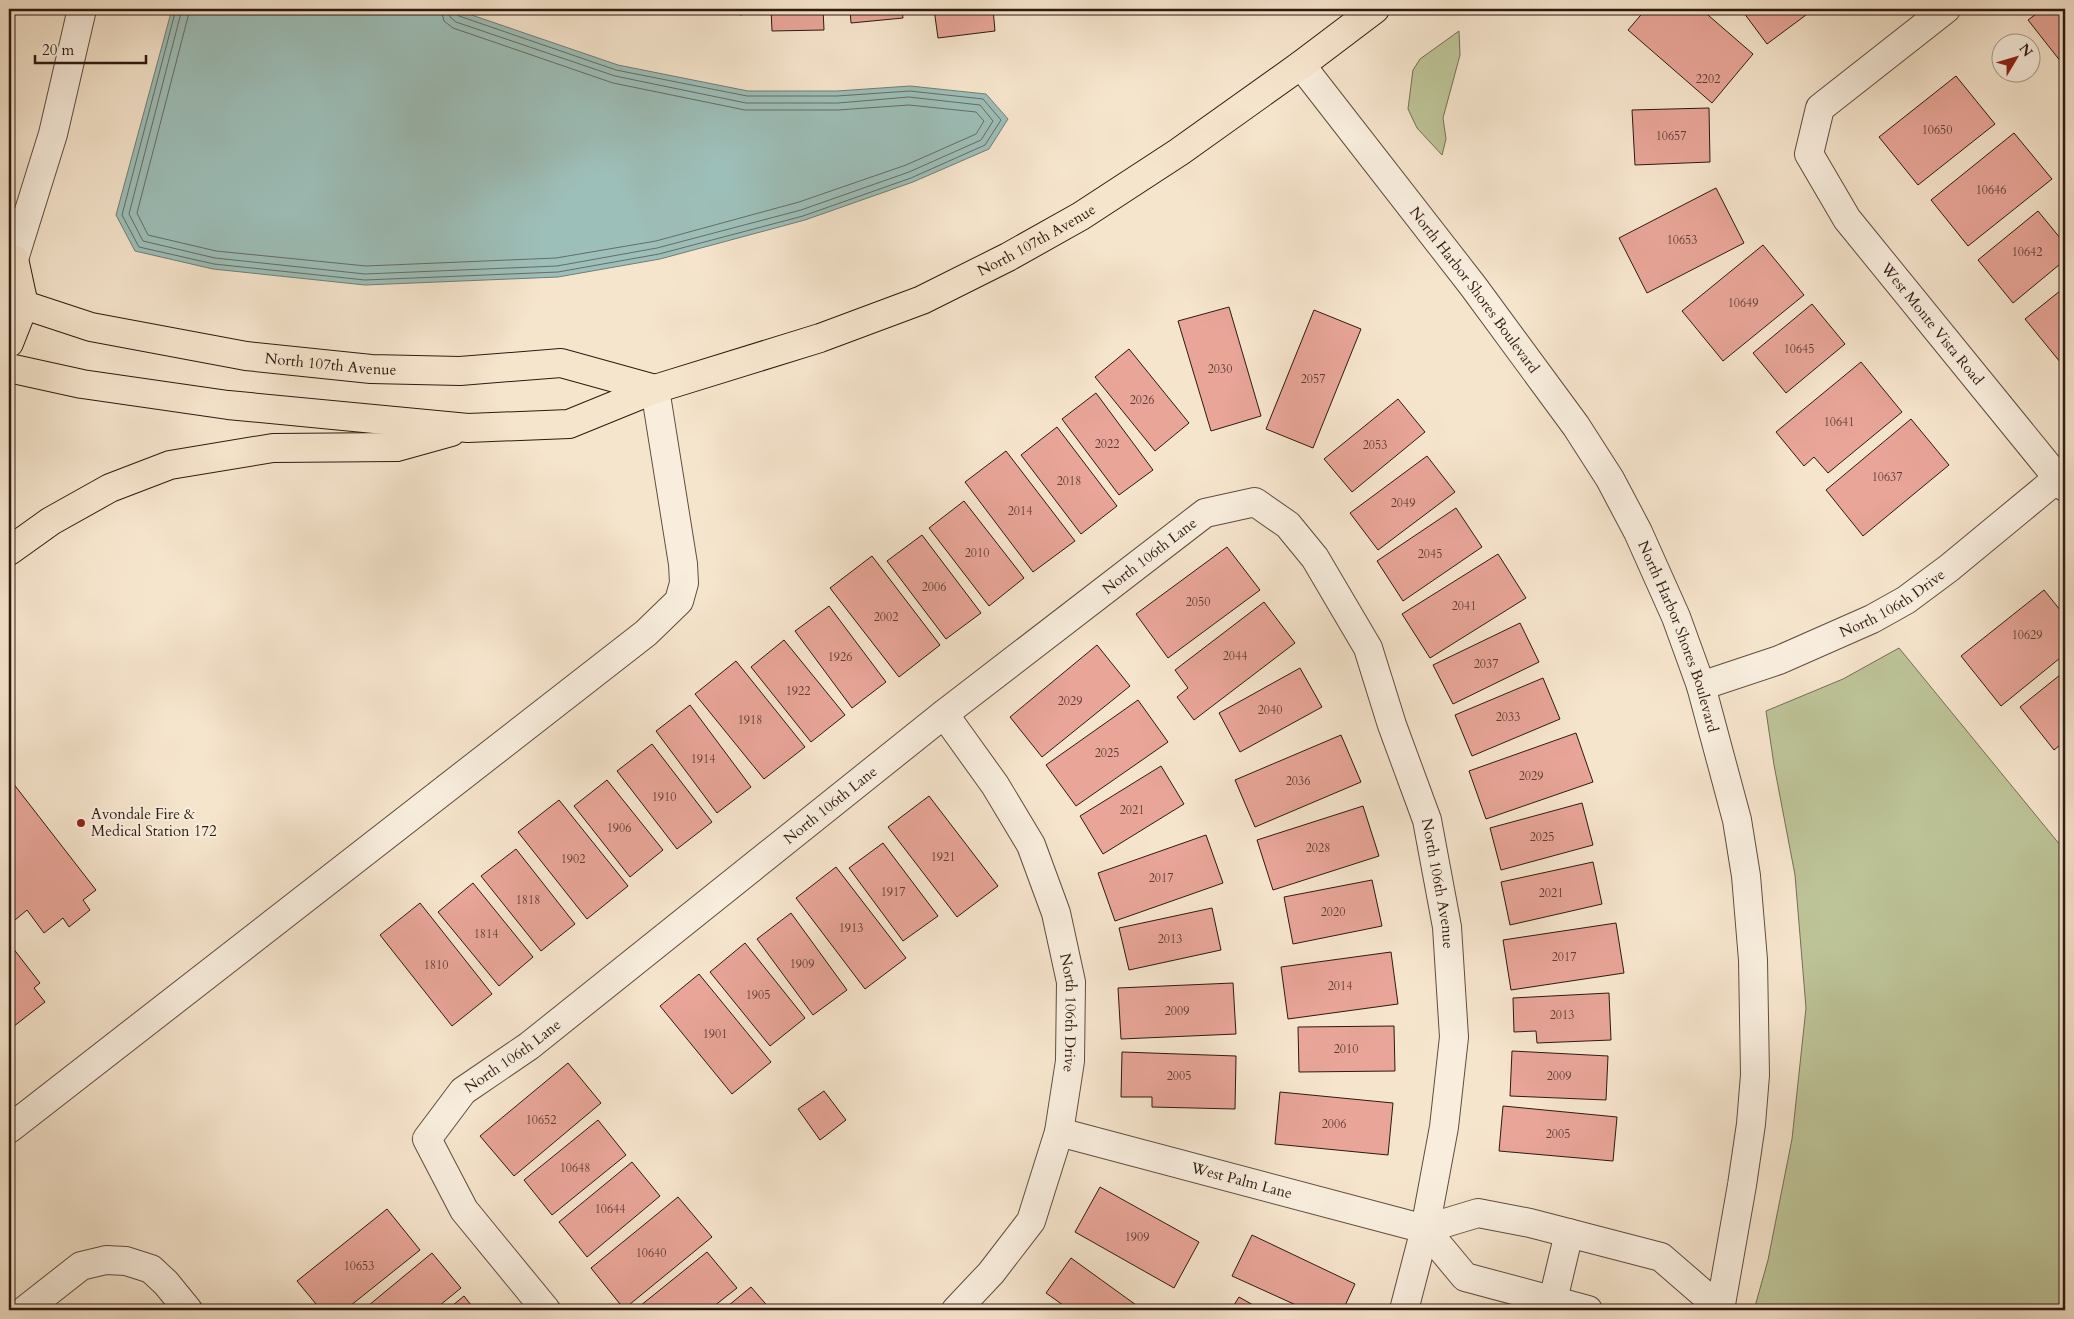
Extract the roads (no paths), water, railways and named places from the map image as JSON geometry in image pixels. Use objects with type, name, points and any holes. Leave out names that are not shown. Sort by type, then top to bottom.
[{"type":"main road","name":"North 107th Avenue","points":[[9,368],[82,384],[228,405],[468,428],[569,424],[655,389],[820,338],[922,300],[1008,257],[1081,216],[1179,152],[1301,65],[1375,9]]},
{"type":"main road","points":[[10,339],[16,302],[12,260]]},
{"type":"main road","name":"North 107th Avenue","points":[[16,302],[91,327],[246,356],[372,369],[460,371],[561,363],[655,389]]},
{"type":"main road","points":[[9,551],[51,521],[110,488],[170,465],[272,448],[397,447],[468,428]]},
{"type":"street","points":[[12,260],[53,134],[82,9]]},
{"type":"street","name":"West Monte Vista Road","points":[[1946,9],[1820,108],[1809,154],[1847,219],[2062,482]]},
{"type":"street","name":"North Harbor Shores Boulevard","points":[[1301,65],[1473,286],[1576,426],[1610,480],[1638,532],[1676,617],[1701,686],[1737,820],[1746,876],[1753,960],[1754,1075],[1751,1124],[1719,1310]]},
{"type":"street","points":[[9,1130],[646,634],[678,601],[684,583],[683,564],[655,389]]},
{"type":"street","name":"North 106th Drive","points":[[1701,686],[1779,660],[1847,631],[1889,610],[1906,600],[2062,482]]},
{"type":"street","name":"North 106th Lane","points":[[546,1310],[464,1210],[427,1139],[463,1091],[529,1046],[944,714],[1205,514],[1255,502]]},
{"type":"street","name":"North 106th Avenue","points":[[1255,502],[1288,525],[1315,558],[1368,648],[1392,725],[1427,820],[1447,927],[1454,1037],[1444,1127],[1425,1230],[1404,1310]]},
{"type":"street","name":"North 106th Drive","points":[[944,714],[994,786],[1031,845],[1056,913],[1071,982],[1070,1061],[1059,1132],[1031,1221],[991,1273],[956,1310]]},
{"type":"street","name":"West Palm Lane","points":[[1059,1132],[1425,1230]]},
{"type":"street","points":[[1588,1310],[1464,1277],[1425,1230],[1478,1213],[1530,1223],[1661,1257],[1719,1310]]},
{"type":"street","points":[[1553,1300],[1568,1233]]},
{"type":"street","points":[[25,1310],[81,1266],[106,1260],[126,1261],[150,1269],[166,1283],[188,1310]]},
{"type":"water","points":[[172,9],[454,9],[618,65],[748,91],[837,91],[910,86],[986,94],[1008,119],[989,149],[913,182],[805,220],[660,259],[558,277],[365,285],[213,269],[135,251],[116,215]]},
{"type":"place","name":"Avondale Fire & Medical Station 172","points":[[81,823]]}]
